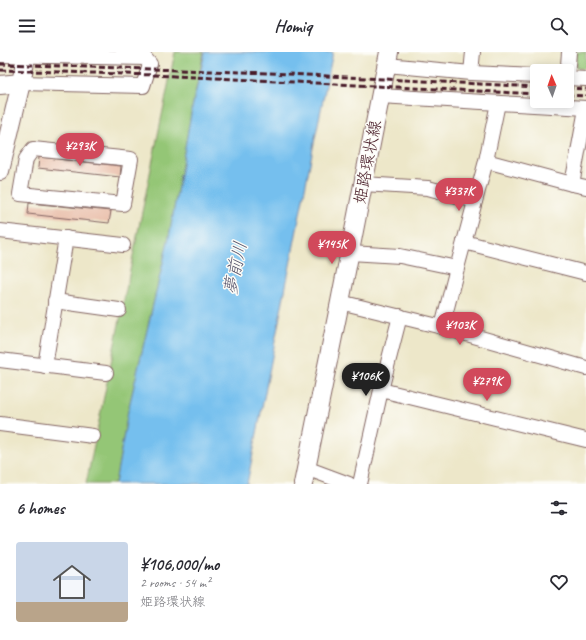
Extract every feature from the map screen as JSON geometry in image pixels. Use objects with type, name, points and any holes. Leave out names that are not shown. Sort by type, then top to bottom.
[{"type":"main road","points":[[2,163],[5,132],[21,84],[27,54]]},
{"type":"main road","name":"姫路環状線","points":[[304,476],[388,59]]},
{"type":"main road","points":[[0,85],[21,84]]},
{"type":"street","points":[[471,73],[473,52]]},
{"type":"street","points":[[568,64],[569,52]]},
{"type":"street","points":[[0,55],[27,54],[145,58],[150,64],[143,86],[21,84]]},
{"type":"street","points":[[388,59],[471,73],[530,76]]},
{"type":"street","points":[[574,78],[586,79]]},
{"type":"street","points":[[380,96],[586,108],[572,184]]},
{"type":"street","points":[[442,327],[486,161],[498,103]]},
{"type":"street","points":[[2,163],[26,159],[33,149],[131,159],[123,204],[20,194],[26,159]]},
{"type":"street","points":[[486,161],[586,187]]},
{"type":"street","points":[[363,184],[428,188],[475,201]]},
{"type":"street","points":[[0,231],[123,245]]},
{"type":"street","points":[[45,366],[66,238]]},
{"type":"street","points":[[464,242],[586,273]]},
{"type":"street","points":[[350,253],[400,256],[457,268]]},
{"type":"street","points":[[55,301],[119,310]]},
{"type":"street","points":[[340,302],[442,327],[586,368]]},
{"type":"street","points":[[360,484],[381,390],[400,316]]},
{"type":"street","points":[[0,360],[106,373]]},
{"type":"street","points":[[381,390],[586,440]]},
{"type":"street","points":[[0,424],[93,436]]},
{"type":"street","points":[[304,476],[349,484]]},
{"type":"green space","points":[[175,52],[204,52],[192,108],[169,237],[128,411],[115,484],[86,484]]},
{"type":"green space","points":[[576,52],[586,52],[586,69],[576,68]]},
{"type":"water","name":"夢前川","points":[[205,52],[333,52],[247,484],[115,484],[128,411],[169,237],[192,108]]},
{"type":"building","points":[[39,157],[121,166],[120,177],[38,168]]},
{"type":"building","points":[[29,203],[111,211],[109,223],[28,214]]},
{"type":"railway","points":[[0,64],[270,73],[530,87]]},
{"type":"railway","points":[[0,70],[154,75],[530,94]]},
{"type":"railway","points":[[574,88],[586,89]]},
{"type":"railway","points":[[574,95],[586,96]]}]
